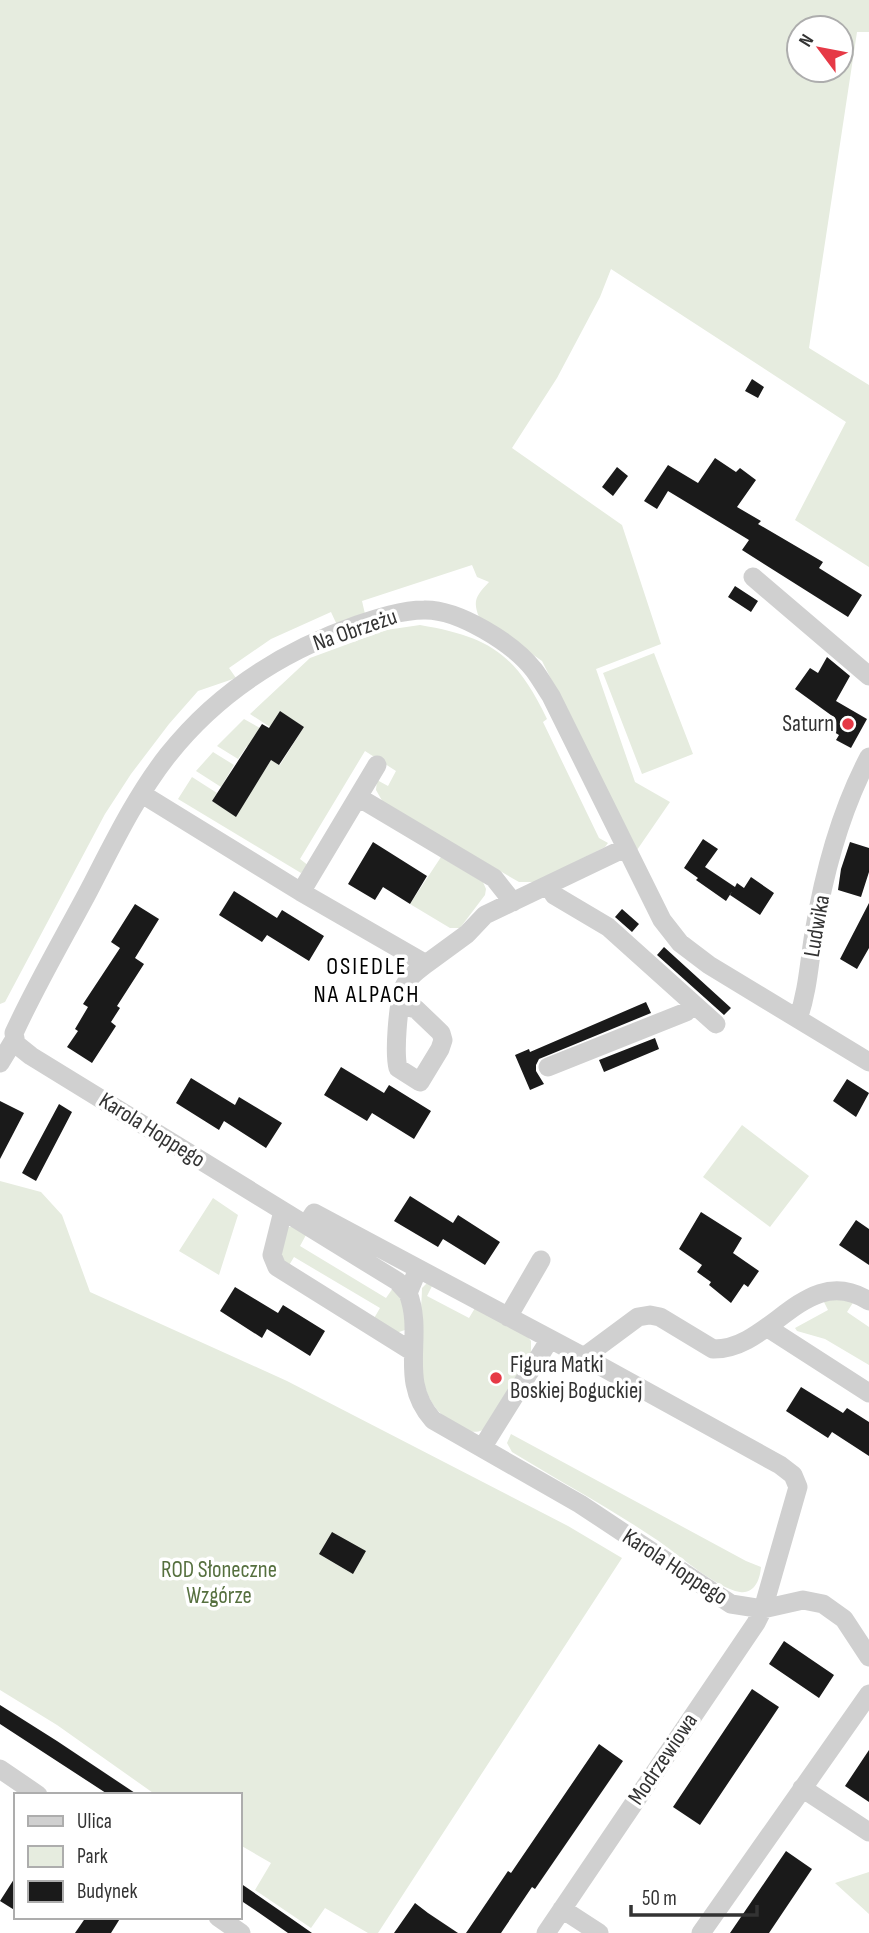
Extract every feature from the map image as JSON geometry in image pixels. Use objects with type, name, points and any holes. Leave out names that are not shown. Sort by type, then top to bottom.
[{"type":"street","points":[[752,577],[869,676]]},
{"type":"street","name":"Na Obrzeżu","points":[[0,1063],[128,816],[168,756],[191,729],[208,711],[244,682],[286,656],[326,636],[382,617],[425,610],[441,612],[475,625],[495,636],[533,669],[551,696],[662,920],[680,943],[709,965],[798,1019]]},
{"type":"street","name":"Ludwika","points":[[798,1019],[807,991],[813,935],[837,830],[869,757]]},
{"type":"street","points":[[301,892],[377,765]]},
{"type":"street","points":[[142,794],[301,892],[426,964]]},
{"type":"street","points":[[358,797],[494,878],[513,902]]},
{"type":"street","points":[[401,1005],[416,1009],[441,1033],[443,1040],[420,1082],[398,1068],[395,1055],[401,1005],[404,989],[411,977],[467,934],[485,915],[625,848]]},
{"type":"street","points":[[549,886],[554,895],[608,927],[716,1024]]},
{"type":"street","points":[[548,1067],[686,1012],[693,1004]]},
{"type":"street","points":[[798,1019],[869,1062]]},
{"type":"street","name":"Karola Hoppego","points":[[12,1038],[397,1281],[408,1293],[413,1307],[413,1382],[424,1410],[446,1429],[580,1504],[724,1600],[739,1607],[763,1609]]},
{"type":"street","points":[[284,1211],[272,1255],[277,1267],[413,1352]]},
{"type":"street","points":[[306,1225],[314,1213],[584,1357],[793,1475],[797,1488],[763,1609],[803,1600],[823,1604],[838,1613],[850,1626],[869,1657]]},
{"type":"street","points":[[508,1317],[541,1260]]},
{"type":"street","points":[[408,1293],[418,1269]]},
{"type":"street","points":[[584,1357],[638,1317],[660,1317],[713,1349],[731,1348],[768,1328],[783,1313],[824,1291],[841,1290],[860,1295],[869,1301]]},
{"type":"street","points":[[768,1328],[869,1393]]},
{"type":"street","points":[[482,1448],[550,1339]]},
{"type":"street","name":"Modrzewiowa","points":[[546,1933],[763,1609]]},
{"type":"street","points":[[701,1933],[869,1694]]},
{"type":"street","points":[[0,1769],[35,1793]]},
{"type":"street","points":[[802,1788],[869,1832]]},
{"type":"street","points":[[562,1909],[598,1933]]},
{"type":"street","points":[[221,1919],[241,1933]]},
{"type":"green space","points":[[0,0],[869,0],[869,32],[857,32],[855,45],[855,14],[785,14],[785,84],[849,84],[809,348],[869,385],[869,567],[795,520],[846,422],[611,269],[600,297],[557,378],[512,448],[622,525],[661,644],[596,669],[635,782],[670,802],[637,850],[542,661],[479,617],[477,598],[489,582],[477,577],[472,565],[362,601],[365,614],[337,625],[331,612],[271,639],[229,668],[236,678],[198,691],[131,774],[105,814],[5,1002],[0,1004]]},
{"type":"green space","points":[[420,625],[483,643],[512,664],[536,697],[547,719],[543,722],[599,838],[608,843],[605,847],[536,882],[519,882],[384,804],[376,790],[377,780],[388,786],[396,771],[365,751],[300,859],[309,866],[301,873],[178,799],[192,777],[217,793],[212,801],[236,816],[271,760],[280,765],[304,727],[280,712],[270,727],[250,714],[310,658],[386,630]]},
{"type":"green space","points":[[654,653],[693,754],[642,774],[603,673]]},
{"type":"green space","points":[[244,719],[260,728],[255,750],[247,746],[238,759],[217,746]]},
{"type":"green space","points":[[213,752],[234,765],[221,787],[196,771]]},
{"type":"green space","points":[[441,857],[483,882],[486,889],[485,895],[460,928],[450,928],[410,904]]},
{"type":"green space","points":[[742,1125],[809,1176],[770,1227],[703,1177]]},
{"type":"green space","name":"ROD Słoneczne Wzgórze","points":[[0,1181],[41,1192],[62,1215],[90,1292],[287,1381],[568,1526],[622,1558],[378,1933],[368,1933],[325,1908],[311,1928],[255,1890],[271,1863],[242,1846],[242,1793],[153,1793],[57,1725],[0,1690]]},
{"type":"green space","points":[[213,1198],[238,1215],[219,1275],[179,1251]]},
{"type":"green space","points":[[288,1227],[306,1235],[300,1246],[386,1298],[393,1288],[405,1305],[405,1330],[396,1333],[373,1320],[380,1308],[294,1257],[288,1267],[280,1260]]},
{"type":"green space","points":[[427,1283],[432,1286],[427,1296],[469,1318],[475,1308],[531,1341],[531,1353],[483,1430],[471,1432],[453,1423],[439,1412],[429,1397],[420,1362],[422,1288]]},
{"type":"green space","points":[[822,1298],[856,1298],[847,1312],[869,1327],[869,1365],[825,1339],[797,1331],[795,1328],[828,1310]]},
{"type":"green space","points":[[511,1434],[761,1567],[756,1585],[749,1591],[740,1592],[719,1584],[637,1527],[512,1452],[507,1443]]},
{"type":"green space","points":[[869,1872],[869,1914],[835,1883]]},
{"type":"building","points":[[752,379],[764,387],[758,398],[745,391]]},
{"type":"building","points":[[715,458],[736,472],[740,468],[756,480],[737,507],[761,521],[758,524],[823,562],[819,568],[862,595],[848,617],[742,550],[749,540],[668,491],[657,509],[644,501],[668,465],[698,483]]},
{"type":"building","points":[[617,467],[628,476],[613,496],[602,487]]},
{"type":"building","points":[[735,586],[758,601],[751,612],[728,597]]},
{"type":"building","points":[[827,657],[850,676],[836,701],[867,719],[851,748],[836,740],[839,735],[829,729],[835,718],[795,689],[810,668],[818,673]]},
{"type":"building","points":[[280,711],[304,727],[279,765],[271,760],[236,817],[212,801],[262,724],[269,728]]},
{"type":"building","points":[[703,839],[718,849],[705,867],[735,887],[737,883],[744,888],[751,877],[774,893],[760,915],[730,895],[733,890],[726,901],[684,868]]},
{"type":"building","points":[[373,842],[427,876],[410,904],[383,887],[375,900],[348,884]]},
{"type":"building","points":[[850,842],[869,848],[869,872],[861,897],[838,890],[841,869]]},
{"type":"building","points":[[234,891],[277,918],[282,910],[324,936],[309,961],[267,935],[262,942],[219,915]]},
{"type":"building","points":[[869,903],[869,948],[857,969],[840,959]]},
{"type":"building","points":[[135,904],[159,919],[135,958],[144,964],[117,1006],[120,1008],[111,1022],[116,1026],[92,1063],[67,1047],[78,1031],[75,1029],[88,1007],[83,1004],[120,948],[111,942]]},
{"type":"building","points":[[622,909],[639,924],[632,932],[615,917]]},
{"type":"building","points":[[664,947],[731,1008],[724,1015],[657,955]]},
{"type":"building","points":[[646,1002],[651,1013],[539,1059],[536,1071],[544,1084],[530,1090],[515,1055],[529,1049],[530,1052]]},
{"type":"building","points":[[655,1038],[659,1049],[604,1072],[599,1060]]},
{"type":"building","points":[[341,1067],[384,1093],[389,1085],[431,1111],[414,1139],[372,1113],[367,1121],[324,1095]]},
{"type":"building","points":[[191,1078],[235,1105],[239,1097],[282,1123],[266,1148],[224,1121],[219,1130],[176,1103]]},
{"type":"building","points":[[847,1079],[869,1093],[856,1117],[833,1101]]},
{"type":"building","points":[[0,1101],[24,1113],[0,1159]]},
{"type":"building","points":[[59,1104],[72,1112],[36,1181],[22,1173]]},
{"type":"building","points":[[410,1196],[453,1223],[458,1215],[500,1242],[485,1265],[443,1239],[438,1247],[394,1221]]},
{"type":"building","points":[[701,1212],[742,1238],[733,1253],[759,1271],[748,1287],[744,1284],[731,1303],[697,1272],[702,1265],[679,1249]]},
{"type":"building","points":[[856,1220],[869,1229],[869,1265],[839,1245]]},
{"type":"building","points":[[235,1287],[278,1313],[283,1305],[325,1331],[310,1356],[267,1329],[262,1338],[220,1311]]},
{"type":"building","points":[[801,1387],[843,1413],[847,1408],[869,1422],[869,1456],[832,1432],[828,1438],[786,1411]]},
{"type":"building","points":[[332,1532],[366,1551],[353,1574],[319,1554]]},
{"type":"building","points":[[784,1641],[834,1675],[819,1698],[769,1664]]},
{"type":"building","points":[[752,1689],[779,1707],[700,1825],[673,1807]]},
{"type":"building","points":[[0,1705],[135,1793],[106,1793],[0,1724]]},
{"type":"building","points":[[599,1744],[623,1761],[535,1889],[532,1887],[501,1933],[466,1933],[508,1871],[511,1873]]},
{"type":"building","points":[[869,1750],[869,1802],[845,1786]]},
{"type":"building","points":[[786,1851],[812,1869],[769,1933],[730,1933]]},
{"type":"building","points":[[14,1879],[14,1910],[0,1901]]},
{"type":"building","points":[[242,1884],[312,1933],[288,1933],[242,1901]]},
{"type":"building","points":[[415,1903],[428,1913],[458,1933],[394,1933]]},
{"type":"building","points":[[85,1919],[120,1919],[111,1933],[75,1933]]},
{"type":"place","name":"Saturn","points":[[848,724]]},
{"type":"place","name":"Figura Matki Boskiej Boguckiej","points":[[496,1378]]},
{"type":"district","name":"OSIEDLE NA ALPACH","points":[[367,980]]}]
